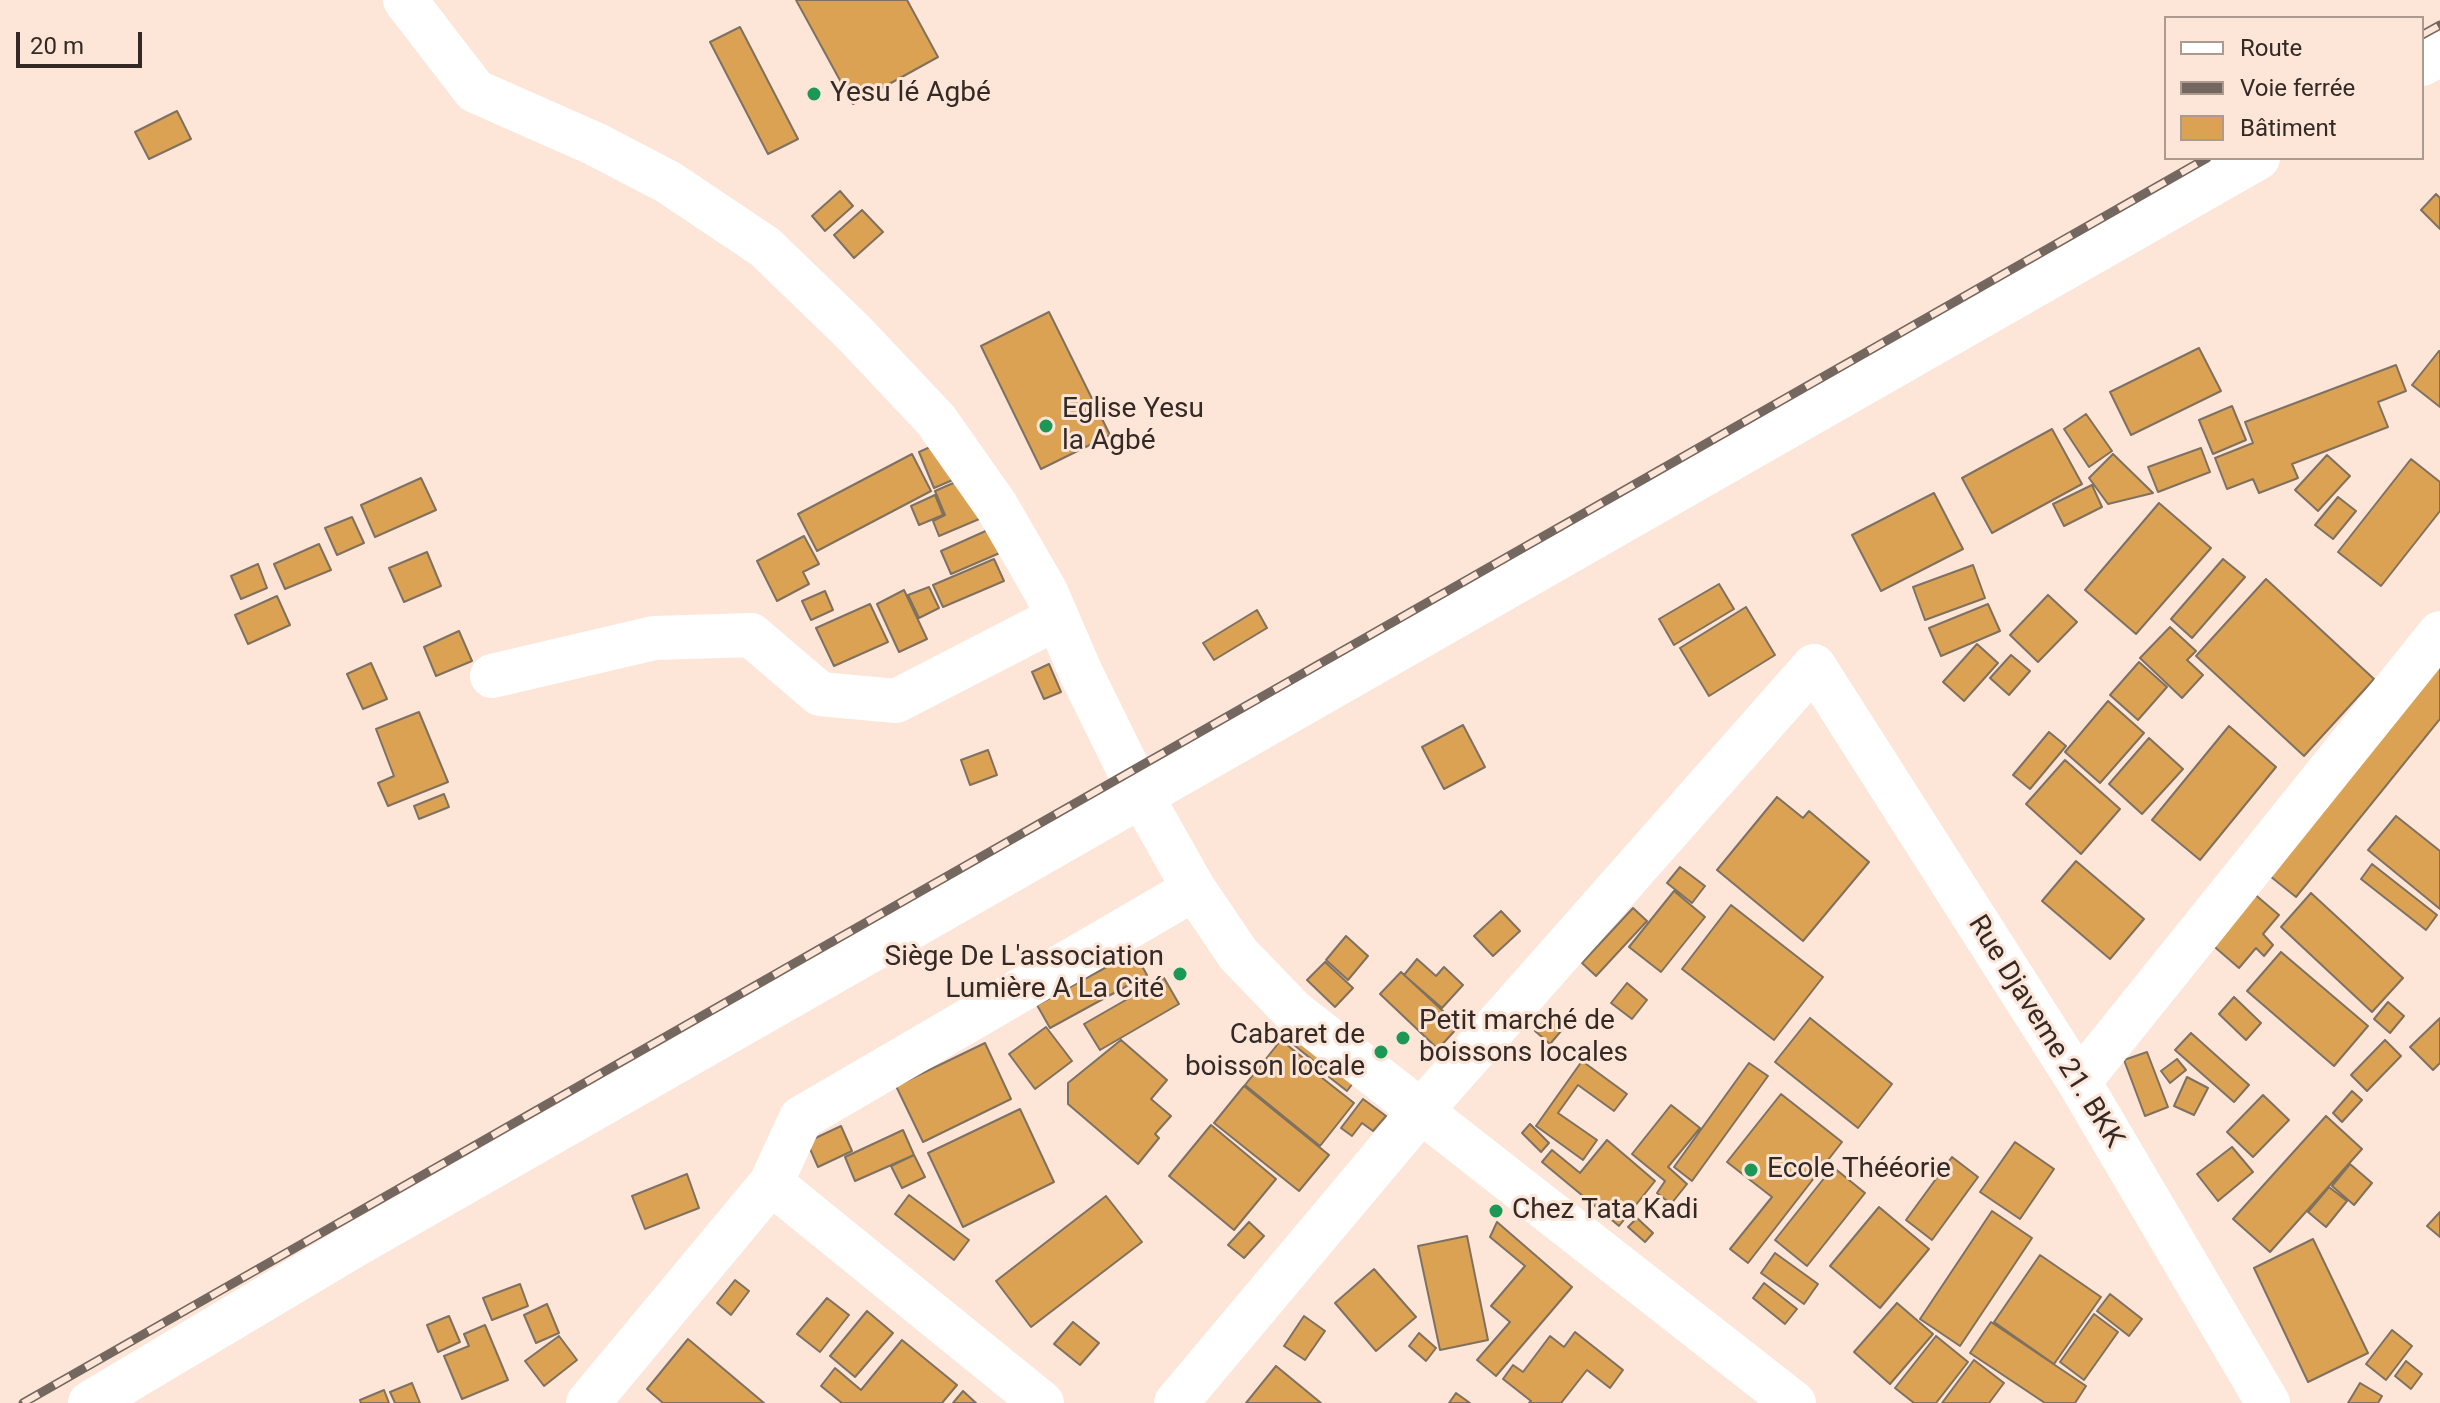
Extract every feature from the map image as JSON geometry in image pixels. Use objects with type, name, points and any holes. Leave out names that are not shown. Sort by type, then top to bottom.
[{"type":"street","points":[[405,0],[475,91],[595,144],[668,182],[765,247],[853,332],[936,420],[997,507],[1046,592],[1142,797],[1194,889],[1238,954],[1293,1011],[1794,1403]]},
{"type":"street","points":[[90,1403],[355,1245],[2255,160]]},
{"type":"street","points":[[492,676],[654,638],[751,635],[820,694],[896,701],[1057,618]]},
{"type":"street","points":[[2079,1082],[2440,633]]},
{"type":"street","name":"Rue Djaveme 21. BKK","points":[[1421,1111],[1814,666],[2079,1082],[2268,1403]]},
{"type":"street","points":[[588,1403],[771,1183],[801,1118],[1194,889]]},
{"type":"street","points":[[1176,1403],[1421,1111]]},
{"type":"street","points":[[771,1183],[1042,1403]]},
{"type":"building","points":[[796,0],[907,0],[938,57],[853,104]]},
{"type":"building","points":[[740,27],[798,139],[768,154],[710,42]]},
{"type":"building","points":[[177,111],[191,139],[149,159],[135,132]]},
{"type":"building","points":[[840,191],[853,206],[825,231],[812,216]]},
{"type":"building","points":[[2436,194],[2440,198],[2440,229],[2421,210]]},
{"type":"building","points":[[862,210],[883,232],[854,258],[834,235]]},
{"type":"building","points":[[1049,312],[1110,435],[1041,469],[981,346]]},
{"type":"building","points":[[2199,348],[2221,391],[2131,435],[2110,392]]},
{"type":"building","points":[[2440,351],[2440,407],[2412,385]]},
{"type":"building","points":[[2396,365],[2406,391],[2378,402],[2388,427],[2292,464],[2298,478],[2259,493],[2253,479],[2227,489],[2215,458],[2253,443],[2245,422]]},
{"type":"building","points":[[2232,406],[2246,440],[2213,454],[2199,420]]},
{"type":"building","points":[[2086,414],[2112,451],[2089,467],[2064,429]]},
{"type":"building","points":[[2052,429],[2082,484],[1992,533],[1962,478]]},
{"type":"building","points":[[946,440],[962,476],[934,488],[919,452]]},
{"type":"building","points":[[2201,448],[2210,472],[2158,492],[2148,467]]},
{"type":"building","points":[[912,454],[931,491],[817,551],[798,514]]},
{"type":"building","points":[[2113,454],[2153,493],[2108,504],[2089,478]]},
{"type":"building","points":[[2327,455],[2350,476],[2318,511],[2295,490]]},
{"type":"building","points":[[2411,459],[2440,482],[2440,511],[2381,586],[2338,552]]},
{"type":"building","points":[[967,477],[984,517],[939,536],[933,521],[945,515],[935,491]]},
{"type":"building","points":[[421,478],[436,510],[375,537],[361,505]]},
{"type":"building","points":[[2092,485],[2102,507],[2064,526],[2053,504]]},
{"type":"building","points":[[1934,493],[1963,549],[1881,591],[1852,535]]},
{"type":"building","points":[[935,495],[943,515],[919,525],[911,506]]},
{"type":"building","points":[[2338,497],[2356,511],[2333,539],[2315,525]]},
{"type":"building","points":[[2159,503],[2211,548],[2136,634],[2085,590]]},
{"type":"building","points":[[352,517],[364,543],[337,555],[325,528]]},
{"type":"building","points":[[999,525],[1009,549],[951,574],[941,551]]},
{"type":"building","points":[[804,536],[819,564],[803,572],[809,584],[777,601],[757,561]]},
{"type":"building","points":[[319,544],[331,570],[285,589],[274,564]]},
{"type":"building","points":[[427,552],[441,586],[404,602],[389,568]]},
{"type":"building","points":[[994,559],[1004,581],[943,607],[933,585]]},
{"type":"building","points":[[2223,559],[2245,577],[2192,638],[2171,619]]},
{"type":"building","points":[[258,564],[267,588],[241,599],[231,576]]},
{"type":"building","points":[[1973,565],[1985,598],[1925,620],[1913,587]]},
{"type":"building","points":[[2266,579],[2374,679],[2304,756],[2196,656]]},
{"type":"building","points":[[1719,584],[1734,609],[1674,645],[1659,619]]},
{"type":"building","points":[[929,587],[939,608],[919,618],[908,595]]},
{"type":"building","points":[[904,590],[927,639],[899,652],[877,604]]},
{"type":"building","points":[[825,591],[833,610],[811,620],[802,601]]},
{"type":"building","points":[[2048,595],[2077,622],[2038,662],[2010,635]]},
{"type":"building","points":[[277,596],[290,625],[248,644],[235,615]]},
{"type":"building","points":[[870,604],[888,642],[834,666],[816,628]]},
{"type":"building","points":[[1988,604],[2000,631],[1941,656],[1929,628]]},
{"type":"building","points":[[1746,607],[1775,655],[1709,696],[1680,648]]},
{"type":"building","points":[[1257,610],[1267,628],[1214,660],[1203,643]]},
{"type":"building","points":[[2170,627],[2196,651],[2187,660],[2203,675],[2182,698],[2140,658]]},
{"type":"building","points":[[459,631],[472,661],[436,676],[424,647]]},
{"type":"building","points":[[1977,644],[1998,663],[1964,701],[1943,682]]},
{"type":"building","points":[[2011,655],[2030,671],[2009,695],[1990,678]]},
{"type":"building","points":[[2440,656],[2440,719],[2296,897],[2265,872]]},
{"type":"building","points":[[2139,662],[2167,687],[2138,720],[2110,695]]},
{"type":"building","points":[[371,663],[387,699],[363,709],[347,674]]},
{"type":"building","points":[[1049,664],[1061,692],[1044,699],[1032,672]]},
{"type":"building","points":[[2108,701],[2144,733],[2100,783],[2065,752]]},
{"type":"building","points":[[419,712],[448,782],[388,806],[378,783],[394,776],[376,729]]},
{"type":"building","points":[[1463,725],[1485,767],[1444,789],[1422,747]]},
{"type":"building","points":[[2229,726],[2276,767],[2200,860],[2152,820]]},
{"type":"building","points":[[2049,732],[2066,746],[2030,789],[2013,775]]},
{"type":"building","points":[[2149,738],[2183,769],[2142,814],[2109,784]]},
{"type":"building","points":[[988,750],[997,775],[970,785],[961,760]]},
{"type":"building","points":[[2065,760],[2120,809],[2081,854],[2026,804]]},
{"type":"building","points":[[444,794],[449,807],[419,819],[414,806]]},
{"type":"building","points":[[1777,797],[1803,818],[1809,811],[1869,862],[1803,941],[1717,870]]},
{"type":"building","points":[[2396,816],[2440,851],[2440,909],[2368,850]]},
{"type":"building","points":[[2076,861],[2144,919],[2110,959],[2042,901]]},
{"type":"building","points":[[2372,864],[2437,915],[2426,930],[2361,879]]},
{"type":"building","points":[[1680,867],[1705,886],[1692,903],[1667,883]]},
{"type":"building","points":[[1674,891],[1705,917],[1661,972],[1629,947]]},
{"type":"building","points":[[2252,892],[2279,915],[2263,934],[2273,945],[2264,956],[2256,948],[2239,968],[2209,942]]},
{"type":"building","points":[[2311,893],[2403,978],[2372,1012],[2281,927]]},
{"type":"building","points":[[1731,905],[1823,977],[1774,1040],[1682,969]]},
{"type":"building","points":[[1633,908],[1647,921],[1596,976],[1582,963]]},
{"type":"building","points":[[1501,911],[1520,931],[1493,956],[1474,936]]},
{"type":"building","points":[[1346,936],[1368,956],[1348,980],[1326,960]]},
{"type":"building","points":[[1134,952],[1147,975],[1050,1028],[1037,1005]]},
{"type":"building","points":[[2281,952],[2368,1026],[2334,1066],[2247,991]]},
{"type":"building","points":[[1417,959],[1436,976],[1444,967],[1463,985],[1442,1008],[1404,975]]},
{"type":"building","points":[[1325,962],[1353,988],[1335,1007],[1307,980]]},
{"type":"building","points":[[1401,972],[1459,1026],[1438,1049],[1380,994]]},
{"type":"building","points":[[1164,978],[1179,1004],[1100,1050],[1084,1024]]},
{"type":"building","points":[[1627,983],[1647,1000],[1632,1019],[1611,1003]]},
{"type":"building","points":[[2234,997],[2261,1023],[2246,1040],[2219,1014]]},
{"type":"building","points":[[2388,1002],[2404,1016],[2390,1033],[2374,1019]]},
{"type":"building","points":[[1553,1011],[1567,1024],[1550,1044],[1535,1031]]},
{"type":"building","points":[[1810,1018],[1892,1084],[1858,1128],[1775,1062]]},
{"type":"building","points":[[2440,1018],[2440,1063],[2433,1070],[2410,1047]]},
{"type":"building","points":[[1046,1027],[1072,1061],[1035,1089],[1009,1054]]},
{"type":"building","points":[[2191,1033],[2249,1085],[2234,1102],[2175,1050]]},
{"type":"building","points":[[1302,1036],[1329,1058],[1321,1067],[1294,1045]]},
{"type":"building","points":[[1121,1040],[1167,1080],[1151,1099],[1171,1116],[1155,1134],[1159,1138],[1138,1164],[1068,1104],[1068,1083]]},
{"type":"building","points":[[1281,1040],[1354,1103],[1320,1146],[1245,1085]]},
{"type":"building","points":[[2385,1040],[2401,1056],[2367,1091],[2351,1075]]},
{"type":"building","points":[[985,1043],[1011,1099],[923,1142],[896,1086]]},
{"type":"building","points":[[2147,1052],[2168,1107],[2145,1116],[2124,1060]]},
{"type":"building","points":[[2177,1059],[2186,1070],[2170,1083],[2161,1071]]},
{"type":"building","points":[[1582,1061],[1627,1094],[1614,1111],[1578,1085],[1558,1113],[1597,1140],[1583,1160],[1536,1126]]},
{"type":"building","points":[[1749,1063],[1768,1076],[1692,1181],[1674,1167]]},
{"type":"building","points":[[1338,1065],[1356,1079],[1347,1091],[1329,1077]]},
{"type":"building","points":[[2187,1077],[2208,1088],[2194,1115],[2174,1106]]},
{"type":"building","points":[[1244,1086],[1329,1155],[1299,1191],[1214,1123]]},
{"type":"building","points":[[2352,1091],[2362,1100],[2342,1122],[2333,1113]]},
{"type":"building","points":[[1781,1094],[1842,1142],[1748,1263],[1730,1249],[1772,1197],[1727,1162]]},
{"type":"building","points":[[2263,1095],[2289,1120],[2253,1157],[2227,1132]]},
{"type":"building","points":[[1363,1099],[1386,1116],[1373,1131],[1362,1123],[1352,1136],[1341,1128]]},
{"type":"building","points":[[1671,1105],[1700,1128],[1668,1167],[1687,1184],[1671,1204],[1657,1193],[1665,1181],[1632,1154]]},
{"type":"building","points":[[1020,1109],[1054,1182],[963,1227],[928,1153]]},
{"type":"building","points":[[2326,1116],[2362,1149],[2270,1252],[2233,1219]]},
{"type":"building","points":[[1530,1124],[1549,1143],[1541,1152],[1522,1133]]},
{"type":"building","points":[[1211,1125],[1276,1179],[1234,1230],[1169,1176]]},
{"type":"building","points":[[841,1126],[852,1151],[818,1167],[807,1142]]},
{"type":"building","points":[[903,1130],[914,1155],[855,1181],[845,1157]]},
{"type":"building","points":[[1607,1140],[1655,1181],[1619,1226],[1542,1162],[1552,1150],[1580,1173]]},
{"type":"building","points":[[2015,1142],[2054,1169],[2020,1219],[1980,1192]]},
{"type":"building","points":[[2232,1147],[2253,1172],[2218,1201],[2197,1174]]},
{"type":"building","points":[[914,1155],[925,1177],[902,1188],[891,1166]]},
{"type":"building","points":[[1952,1157],[1978,1177],[1932,1240],[1906,1220]]},
{"type":"building","points":[[2350,1164],[2372,1183],[2354,1205],[2332,1186]]},
{"type":"building","points":[[1833,1167],[1865,1193],[1807,1266],[1775,1240]]},
{"type":"building","points":[[687,1174],[699,1208],[645,1229],[632,1196]]},
{"type":"building","points":[[2329,1187],[2347,1201],[2326,1227],[2308,1212]]},
{"type":"building","points":[[909,1195],[969,1240],[954,1260],[895,1214]]},
{"type":"building","points":[[1106,1196],[1142,1242],[1031,1327],[996,1281]]},
{"type":"building","points":[[1879,1207],[1929,1249],[1880,1308],[1830,1266]]},
{"type":"building","points":[[1992,1211],[2032,1238],[1960,1346],[1920,1319]]},
{"type":"building","points":[[2440,1212],[2440,1237],[2427,1226]]},
{"type":"building","points":[[1637,1218],[1653,1233],[1645,1242],[1628,1227]]},
{"type":"building","points":[[1249,1222],[1264,1236],[1244,1258],[1228,1245]]},
{"type":"building","points":[[1497,1222],[1572,1287],[1496,1376],[1477,1360],[1510,1322],[1491,1306],[1525,1266],[1490,1237]]},
{"type":"building","points":[[1467,1236],[1488,1340],[1440,1350],[1418,1246]]},
{"type":"building","points":[[2313,1239],[2368,1353],[2308,1382],[2254,1268]]},
{"type":"building","points":[[1775,1253],[1818,1284],[1804,1304],[1761,1273]]},
{"type":"building","points":[[2040,1255],[2101,1297],[2054,1364],[1994,1322]]},
{"type":"building","points":[[1374,1269],[1416,1317],[1376,1351],[1335,1303]]},
{"type":"building","points":[[735,1280],[749,1291],[731,1315],[717,1303]]},
{"type":"building","points":[[1764,1283],[1797,1309],[1785,1324],[1753,1298]]},
{"type":"building","points":[[520,1284],[528,1306],[492,1320],[483,1298]]},
{"type":"building","points":[[2110,1294],[2142,1319],[2129,1336],[2097,1311]]},
{"type":"building","points":[[827,1298],[849,1315],[820,1352],[797,1334]]},
{"type":"building","points":[[1897,1303],[1933,1334],[1890,1384],[1854,1352]]},
{"type":"building","points":[[547,1304],[559,1333],[536,1343],[524,1315]]},
{"type":"building","points":[[867,1311],[893,1333],[855,1377],[830,1356]]},
{"type":"building","points":[[2094,1314],[2118,1332],[2084,1380],[2060,1362]]},
{"type":"building","points":[[449,1316],[460,1342],[438,1352],[427,1325]]},
{"type":"building","points":[[1304,1316],[1325,1331],[1305,1360],[1284,1346]]},
{"type":"building","points":[[1073,1322],[1099,1343],[1080,1365],[1054,1344]]},
{"type":"building","points":[[1991,1322],[2086,1386],[2075,1403],[2045,1403],[1970,1353]]},
{"type":"building","points":[[485,1325],[508,1380],[462,1399],[444,1356],[469,1346],[464,1334]]},
{"type":"building","points":[[2392,1330],[2412,1346],[2386,1380],[2366,1364]]},
{"type":"building","points":[[1575,1332],[1623,1370],[1610,1388],[1587,1370],[1561,1403],[1529,1403],[1531,1401],[1503,1379],[1513,1365],[1523,1372],[1550,1336],[1564,1347]]},
{"type":"building","points":[[1419,1333],[1436,1348],[1426,1361],[1409,1346]]},
{"type":"building","points":[[559,1336],[577,1360],[544,1386],[525,1361]]},
{"type":"building","points":[[1936,1336],[1968,1362],[1936,1403],[1914,1403],[1895,1388]]},
{"type":"building","points":[[688,1339],[764,1403],[663,1403],[647,1389]]},
{"type":"building","points":[[902,1340],[957,1385],[942,1403],[842,1403],[821,1386],[835,1368],[861,1390]]},
{"type":"building","points":[[1974,1360],[2004,1383],[1989,1403],[1942,1403]]},
{"type":"building","points":[[2406,1361],[2422,1374],[2411,1389],[2395,1376]]},
{"type":"building","points":[[1276,1366],[1321,1403],[1246,1403]]},
{"type":"building","points":[[412,1383],[420,1403],[395,1403],[390,1392]]},
{"type":"building","points":[[2360,1383],[2382,1396],[2378,1403],[2348,1403]]},
{"type":"building","points":[[384,1390],[389,1403],[361,1403],[360,1400]]},
{"type":"building","points":[[963,1391],[976,1403],[953,1403]]},
{"type":"building","points":[[1456,1393],[1470,1403],[1449,1403]]},
{"type":"railway","points":[[2424,34],[2440,25]]},
{"type":"railway","points":[[23,1403],[2203,160]]},
{"type":"place","name":"Yesu lé Agbé","points":[[814,94]]},
{"type":"place","name":"Eglise Yesu la Agbé","points":[[1046,426]]},
{"type":"place","name":"Siège De L'association Lumière A La Cité","points":[[1180,974]]},
{"type":"place","name":"Petit marché de boissons locales","points":[[1403,1038]]},
{"type":"place","name":"Cabaret de boisson locale","points":[[1381,1052]]},
{"type":"place","name":"Ecole Thééorie","points":[[1751,1170]]},
{"type":"place","name":"Chez Tata Kadi","points":[[1496,1211]]}]
